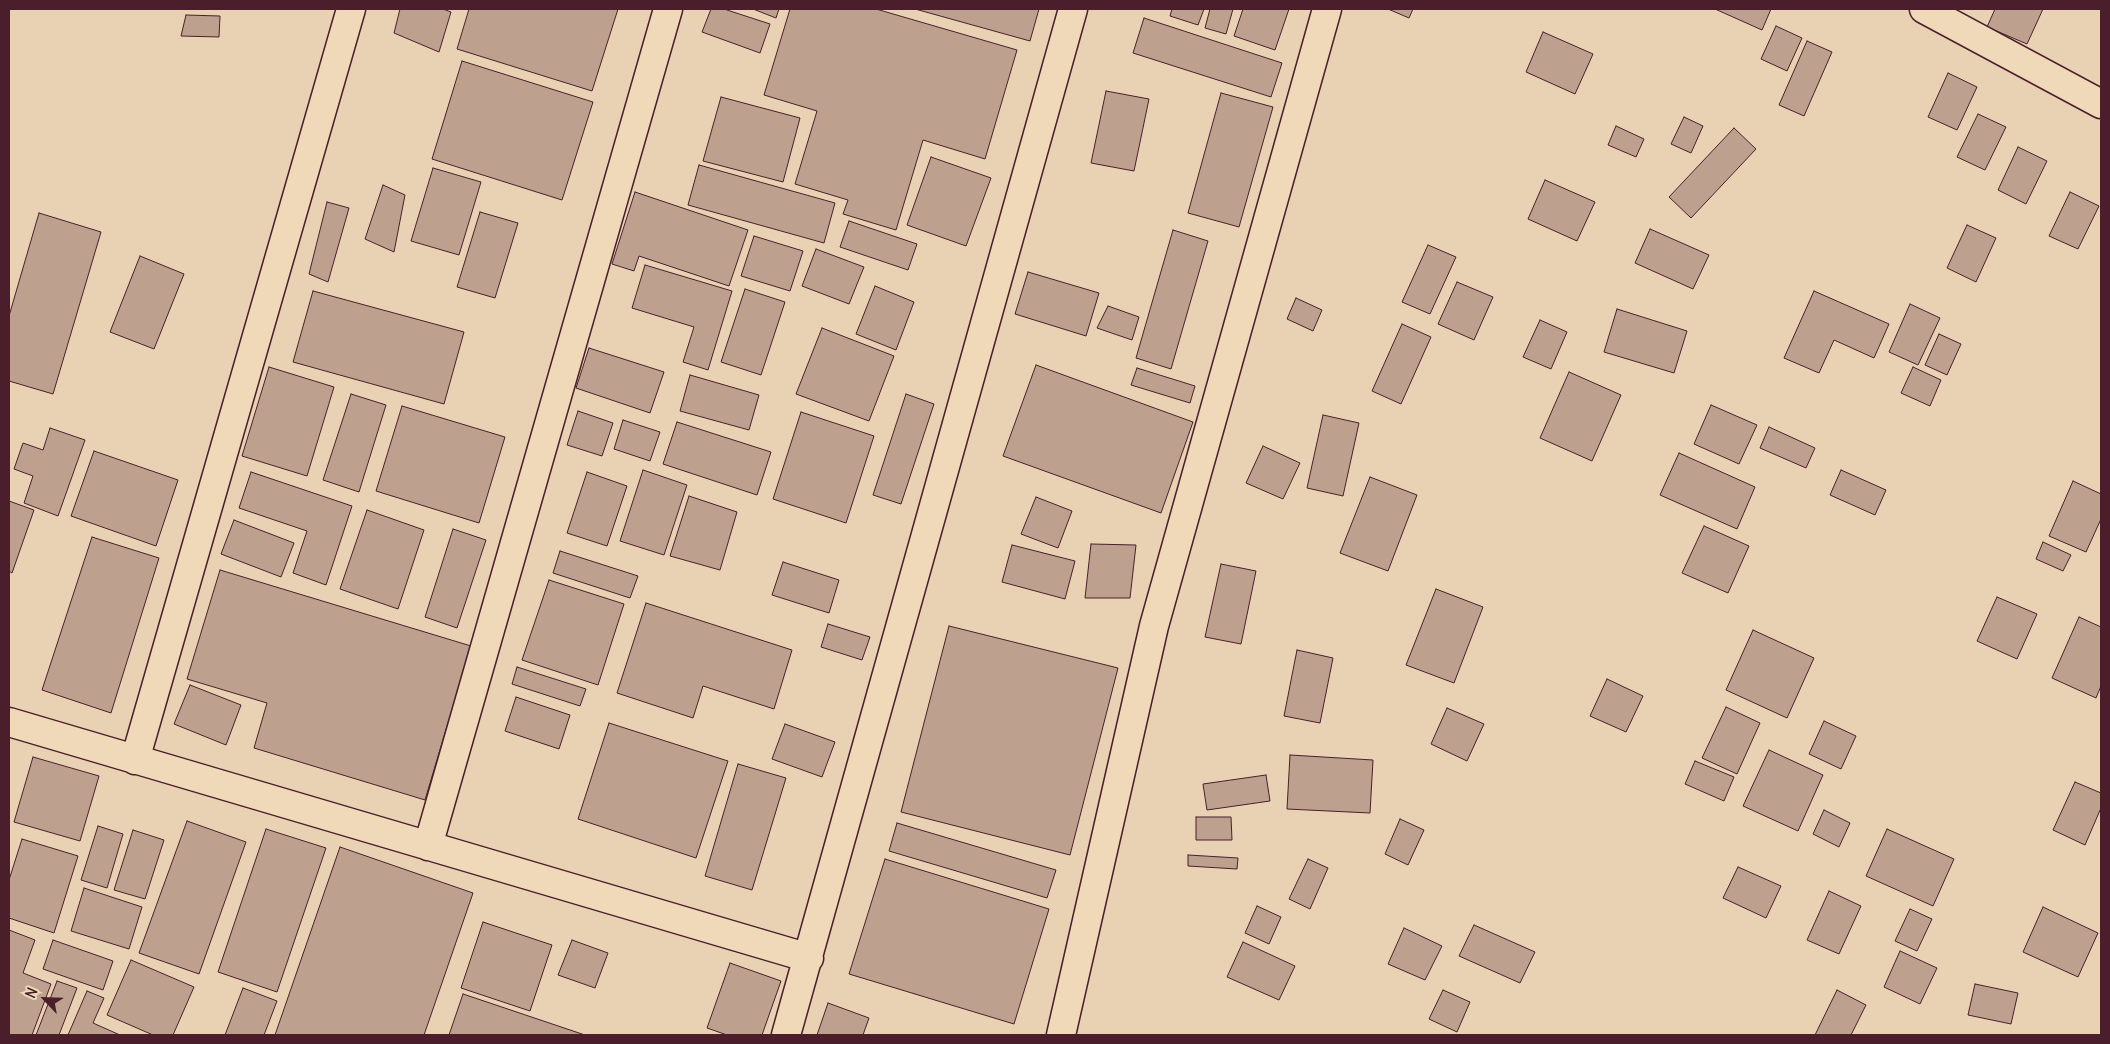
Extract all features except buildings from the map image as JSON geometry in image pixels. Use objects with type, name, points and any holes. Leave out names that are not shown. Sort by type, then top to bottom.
[{"type":"street","points":[[135,760],[351,9]]},
{"type":"street","points":[[428,846],[668,9]]},
{"type":"street","points":[[786,1035],[1073,9]]},
{"type":"street","points":[[1061,1035],[1154,626],[1327,9]]},
{"type":"street","points":[[1924,9],[2101,104]]},
{"type":"street","points":[[9,722],[809,958]]}]
